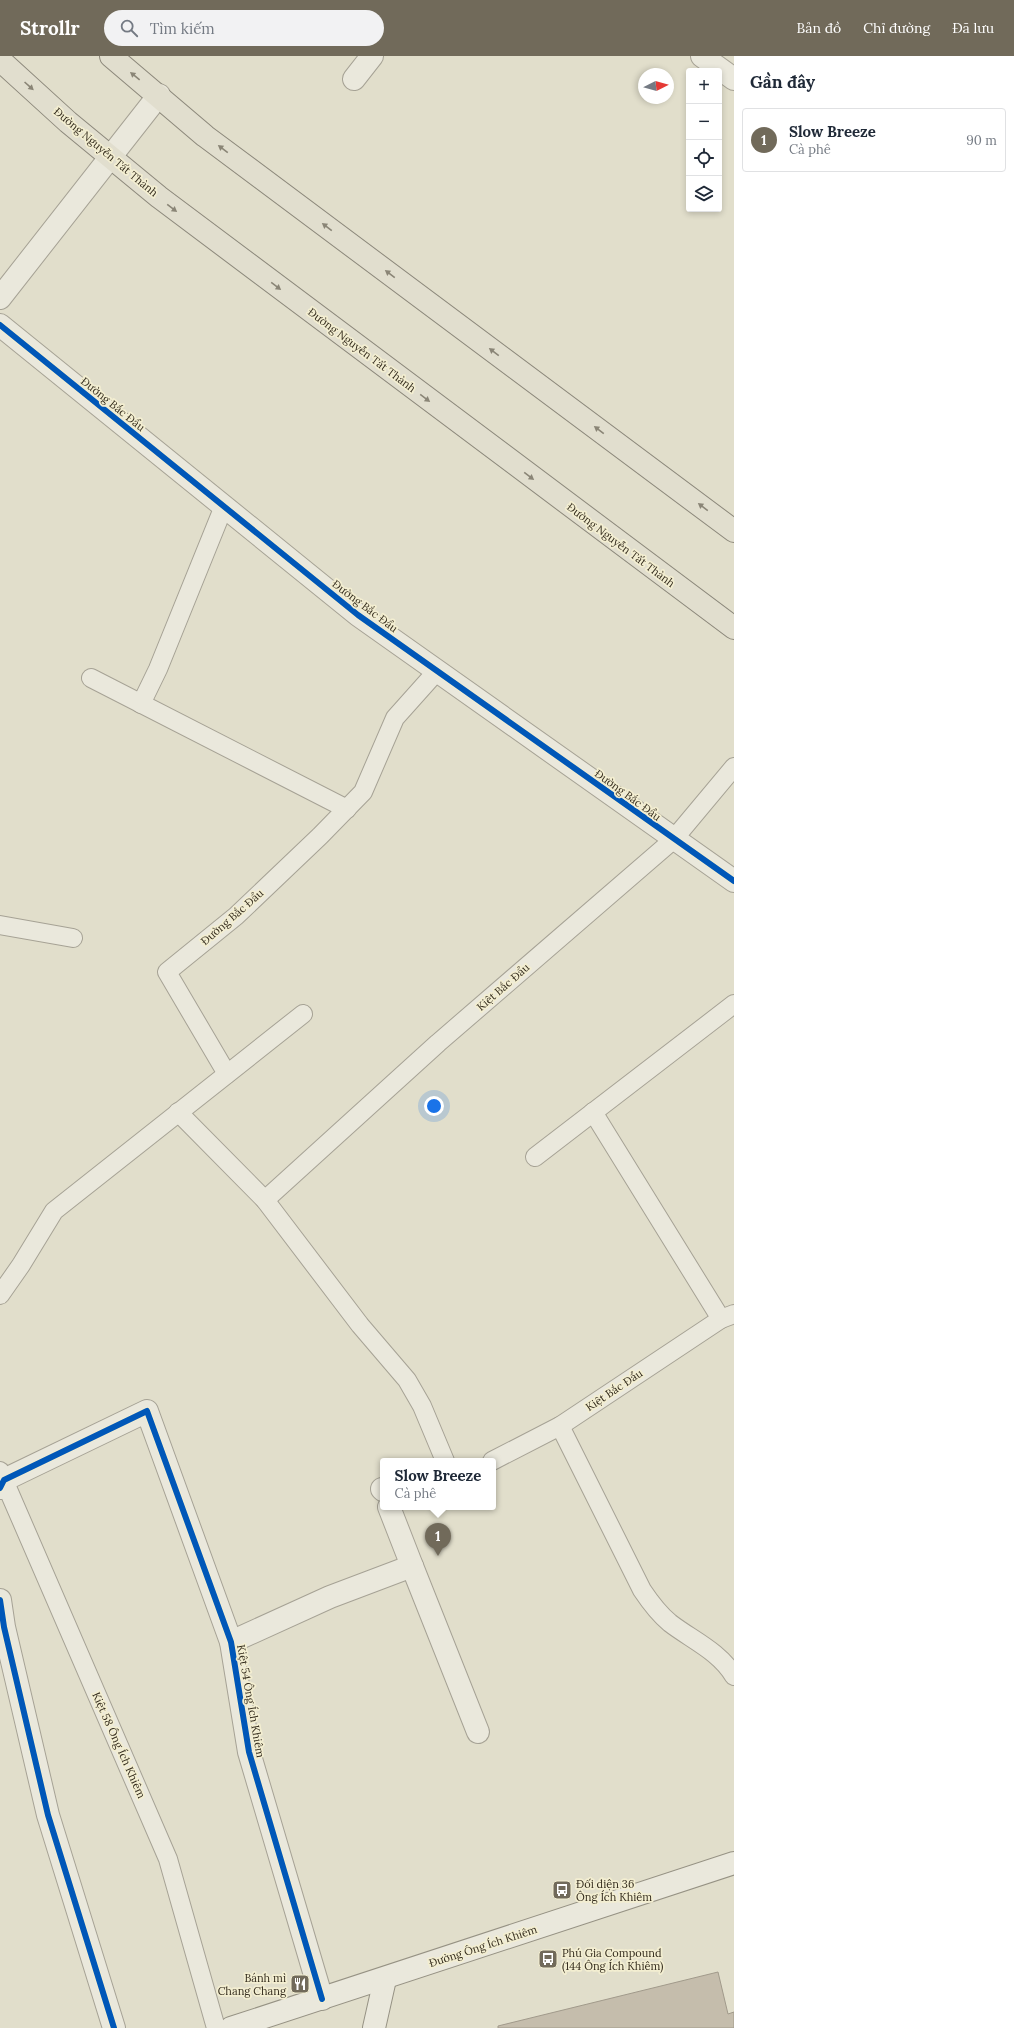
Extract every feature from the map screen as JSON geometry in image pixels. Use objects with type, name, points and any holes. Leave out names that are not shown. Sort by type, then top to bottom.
[{"type":"main road","points":[[111,56],[206,136],[734,531]]},
{"type":"main road","name":"Đường Nguyễn Tất Thành","points":[[0,60],[109,157],[165,202],[734,628]]},
{"type":"street","points":[[354,79],[372,56]]},
{"type":"street","points":[[0,298],[109,157],[159,96]]},
{"type":"street","name":"Đường Bắc Đẩu","points":[[0,326],[358,615],[673,840],[734,881]]},
{"type":"street","name":"Kiệt 54 Ông Ích Khiêm","points":[[1,1480],[147,1411],[231,1642],[249,1752],[322,1999]]},
{"type":"street","points":[[390,1510],[478,1732]]},
{"type":"street","name":"Kiệt 54 Ông Ích Khiêm","points":[[231,1642],[330,1597],[412,1566]]},
{"type":"street","points":[[0,1600],[4,1627],[48,1815],[114,2028]]},
{"type":"street","name":"Đường Ông Ích Khiêm","points":[[231,2028],[385,1979],[734,1863]]},
{"type":"street","points":[[374,2028],[385,1979]]},
{"type":"lane","points":[[141,704],[158,669],[224,506]]},
{"type":"lane","name":"Đường Bắc Đẩu","points":[[227,1074],[167,972],[236,916],[363,792],[395,718],[437,671]]},
{"type":"lane","points":[[91,678],[347,809]]},
{"type":"lane","name":"Kiệt Bắc Đẩu","points":[[265,1200],[438,1043],[673,840],[734,767]]},
{"type":"lane","points":[[0,925],[73,938]]},
{"type":"lane","points":[[535,1157],[734,1004]]},
{"type":"lane","points":[[0,1295],[22,1265],[54,1210],[303,1014]]},
{"type":"lane","points":[[178,1112],[265,1200],[356,1319],[407,1380],[422,1406],[444,1458]]},
{"type":"lane","points":[[593,1112],[727,1316]]},
{"type":"lane","name":"Kiệt Bắc Đẩu","points":[[496,1459],[560,1426],[727,1316]]},
{"type":"lane","points":[[560,1426],[640,1585],[652,1605],[669,1622],[720,1658],[734,1676]]},
{"type":"lane","name":"Kiệt 58 Ông Ích Khiêm","points":[[1,1480],[168,1858],[216,2028]]},
{"type":"building","points":[[718,1972],[728,2014],[734,2012],[734,2028],[498,2028],[498,2026]]},
{"type":"cycle path","points":[[0,325],[358,615],[734,881]]},
{"type":"cycle path","points":[[0,1488],[4,1480],[147,1411],[231,1642],[249,1752],[322,1999]]},
{"type":"cycle path","points":[[0,1600],[4,1627],[48,1815],[114,2028]]},
{"type":"place","name":"Slow Breeze","points":[[438,1556]]},
{"type":"place","name":"Đối diện 36 Ông Ích Khiêm","points":[[562,1890]]},
{"type":"place","name":"Phú Gia Compound (144 Ông Ích Khiêm)","points":[[548,1959]]},
{"type":"place","name":"Bánh mì Chang Chang","points":[[300,1984]]}]
